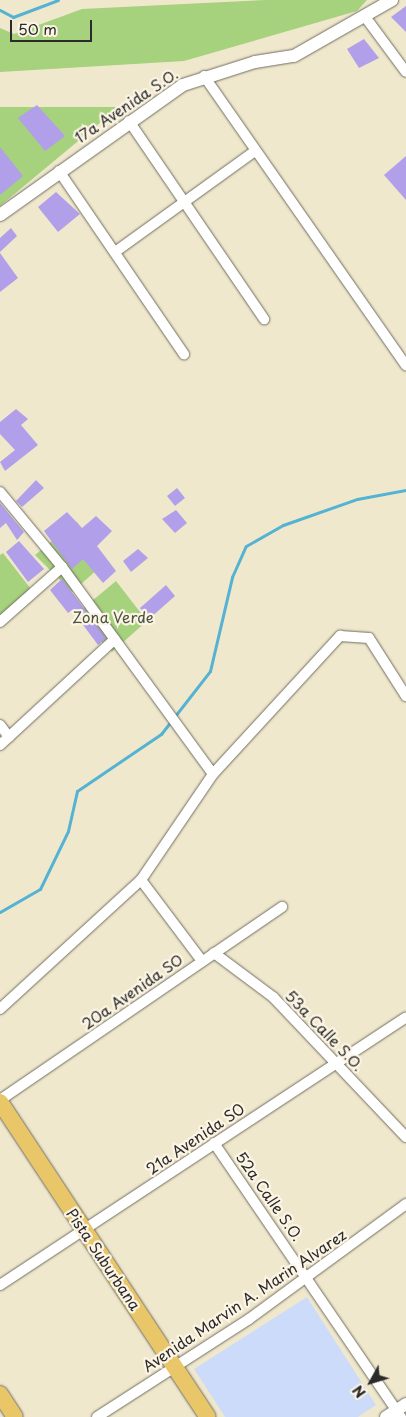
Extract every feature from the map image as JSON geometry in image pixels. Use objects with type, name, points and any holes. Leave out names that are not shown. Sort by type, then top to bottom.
[{"type":"main road","name":"Pista Suburbana","points":[[0,1101],[208,1417]]},
{"type":"main road","points":[[0,1394],[15,1417]]},
{"type":"street","name":"17a Avenida S.O.","points":[[0,216],[129,121],[204,76],[294,56],[366,18],[392,0]]},
{"type":"street","points":[[366,18],[406,72]]},
{"type":"street","points":[[204,76],[406,366]]},
{"type":"street","points":[[129,121],[264,319]]},
{"type":"street","points":[[115,252],[186,203],[255,151]]},
{"type":"street","points":[[59,171],[184,354]]},
{"type":"street","points":[[0,492],[62,567],[164,703],[213,774]]},
{"type":"street","points":[[0,622],[62,567]]},
{"type":"street","points":[[0,1009],[141,880],[213,774],[340,636],[369,638],[402,681],[406,696]]},
{"type":"street","points":[[0,746],[115,639]]},
{"type":"street","points":[[0,725],[9,737]]},
{"type":"street","points":[[141,880],[202,961]]},
{"type":"street","name":"20a Avenida SO","points":[[0,1101],[282,907]]},
{"type":"street","name":"53a Calle S.O.","points":[[214,953],[273,997],[406,1137]]},
{"type":"street","name":"21a Avenida SO","points":[[0,1285],[406,1017]]},
{"type":"street","name":"52a Calle S.O.","points":[[214,1143],[309,1277],[397,1412]]},
{"type":"street","name":"Avenida Marvin A. Marin Alvarez","points":[[97,1417],[309,1277],[406,1204]]},
{"type":"shaded area","points":[[307,1297],[376,1405],[358,1417],[225,1417],[194,1369]]},
{"type":"green space","points":[[266,0],[367,0],[357,11],[184,61],[0,72],[0,28],[14,34],[82,9]]},
{"type":"green space","points":[[0,107],[119,107],[0,206]]},
{"type":"green space","name":"Zona Verde","points":[[76,521],[107,561],[72,592],[35,555]]},
{"type":"green space","name":"Zona Verde","points":[[3,553],[34,593],[0,624],[0,555]]},
{"type":"green space","name":"Zona Verde","points":[[116,581],[147,621],[112,652],[75,615]]},
{"type":"building","points":[[406,6],[406,32],[391,17]]},
{"type":"building","points":[[364,39],[379,58],[359,68],[347,49]]},
{"type":"building","points":[[37,105],[65,136],[45,151],[18,118]]},
{"type":"building","points":[[0,147],[23,176],[0,195]]},
{"type":"building","points":[[406,156],[406,200],[384,175]]},
{"type":"building","points":[[56,192],[80,214],[58,232],[38,207]]},
{"type":"building","points":[[11,228],[17,236],[0,252],[0,238]]},
{"type":"building","points":[[0,253],[18,278],[0,292]]},
{"type":"building","points":[[16,409],[28,419],[21,425],[38,445],[5,471],[0,462],[15,450],[0,434],[0,422]]},
{"type":"building","points":[[36,480],[44,488],[22,507],[16,501]]},
{"type":"building","points":[[177,488],[185,498],[175,506],[167,496]]},
{"type":"building","points":[[0,503],[24,532],[17,540],[6,523],[0,528]]},
{"type":"building","points":[[176,510],[187,523],[175,533],[162,519]]},
{"type":"building","points":[[67,512],[82,528],[96,516],[112,531],[97,546],[116,571],[103,583],[83,559],[72,569],[44,531]]},
{"type":"building","points":[[19,541],[44,569],[28,582],[6,552]]},
{"type":"building","points":[[138,549],[148,558],[131,572],[123,561]]},
{"type":"building","points":[[62,579],[106,638],[98,645],[72,610],[68,613],[50,590]]},
{"type":"building","points":[[166,585],[175,596],[149,619],[140,608]]},
{"type":"waterway","points":[[0,10],[13,17],[58,0]]},
{"type":"waterway","points":[[0,912],[40,889],[68,831],[77,791],[161,734],[210,671],[232,577],[246,546],[283,525],[357,499],[406,490]]}]
